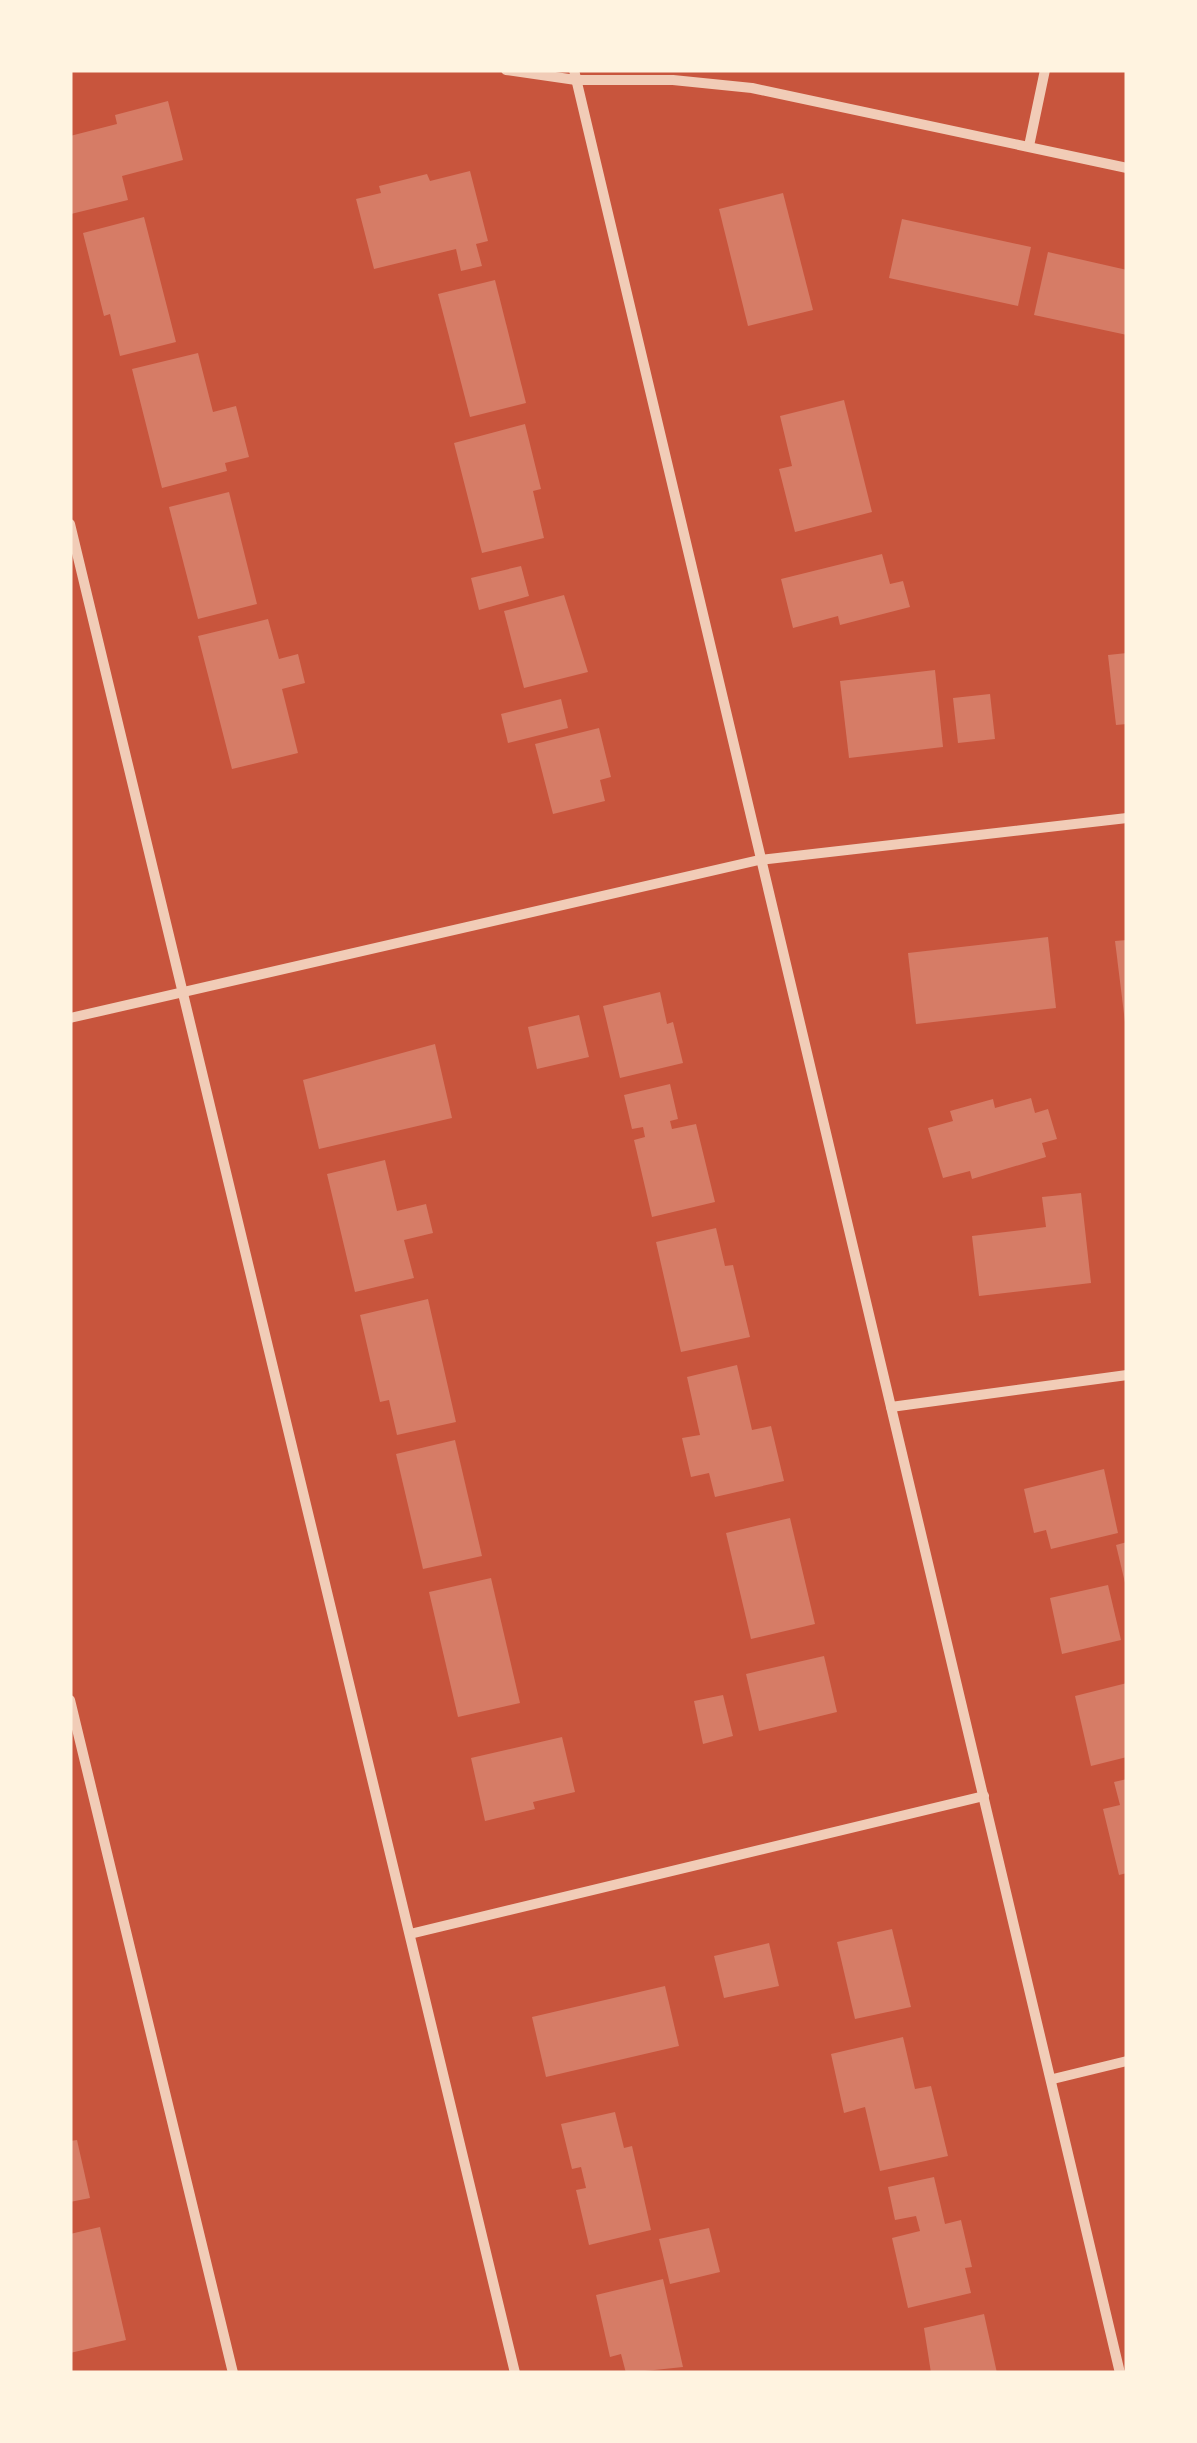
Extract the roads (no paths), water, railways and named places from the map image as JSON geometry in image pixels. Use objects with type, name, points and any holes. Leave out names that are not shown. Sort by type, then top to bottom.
[{"type":"street","points":[[506,70],[752,88],[1127,168]]},
{"type":"street","points":[[1029,146],[1046,70]]},
{"type":"street","points":[[575,75],[1120,2373]]},
{"type":"street","points":[[70,524],[516,2373]]},
{"type":"street","points":[[70,1018],[759,860],[1127,818]]},
{"type":"street","points":[[891,1407],[1127,1375]]},
{"type":"street","points":[[70,1700],[233,2373]]},
{"type":"street","points":[[410,1934],[984,1796]]},
{"type":"street","points":[[1053,2079],[1127,2061]]}]
